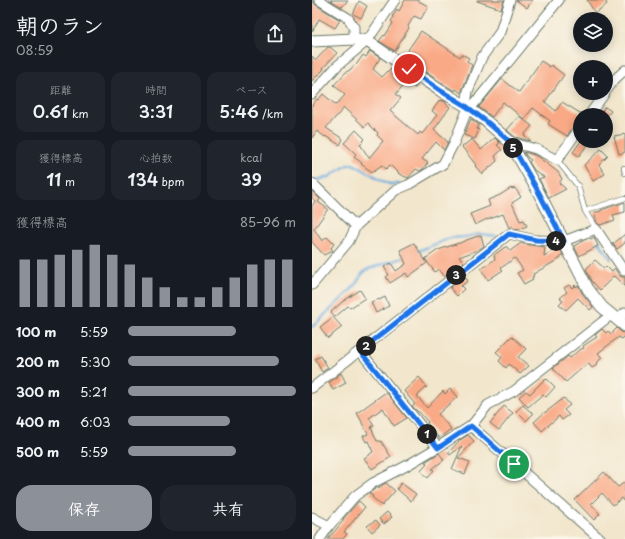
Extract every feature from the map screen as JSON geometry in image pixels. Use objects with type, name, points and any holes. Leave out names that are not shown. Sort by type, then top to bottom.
[{"type":"street","points":[[319,0],[348,18],[354,27],[354,39]]},
{"type":"street","points":[[312,94],[337,66],[367,41],[395,0]]},
{"type":"street","points":[[468,108],[468,92],[482,57],[500,32],[510,0]]},
{"type":"street","points":[[312,285],[349,241],[356,226],[396,190],[408,185],[443,164],[454,143],[468,108],[559,0]]},
{"type":"street","points":[[312,41],[354,39],[367,41],[468,108],[510,142],[538,191],[588,289],[602,307],[619,318],[514,391],[488,405],[471,426],[438,448],[373,483],[355,496],[329,526],[320,539]]},
{"type":"street","points":[[613,82],[625,70]]},
{"type":"street","points":[[510,142],[536,150],[557,160],[573,138]]},
{"type":"street","points":[[312,183],[356,226]]},
{"type":"street","points":[[312,388],[509,234],[536,240],[564,241],[596,229],[625,271]]},
{"type":"street","points":[[360,351],[438,448]]},
{"type":"street","points":[[471,426],[600,539]]},
{"type":"street","points":[[312,517],[329,526]]},
{"type":"lane","points":[[557,160],[578,186],[585,211],[596,229]]},
{"type":"lane","points":[[625,168],[625,173]]},
{"type":"lane","points":[[585,211],[625,198]]},
{"type":"building","points":[[312,0],[316,5],[340,20],[335,28],[319,19],[312,32]]},
{"type":"building","points":[[330,0],[348,0],[342,7]]},
{"type":"building","points":[[405,0],[417,0],[428,6],[421,19],[414,16],[408,26],[409,28],[395,51],[379,41],[384,35],[385,36],[393,23],[391,21],[394,17],[393,16],[397,9],[399,11]]},
{"type":"building","points":[[477,0],[504,0],[501,9]]},
{"type":"building","points":[[516,0],[532,0],[527,8]]},
{"type":"building","points":[[587,0],[605,0],[607,4],[594,12]]},
{"type":"building","points":[[359,1],[367,6],[361,18],[353,14]]},
{"type":"building","points":[[421,31],[460,57],[462,54],[469,58],[467,61],[472,65],[461,93],[456,89],[455,91],[445,85],[403,57]]},
{"type":"building","points":[[328,47],[337,53],[312,81],[312,56],[316,60]]},
{"type":"building","points":[[370,51],[380,58],[373,69],[382,77],[391,68],[394,70],[396,69],[418,84],[415,88],[406,82],[396,94],[401,98],[390,111],[418,135],[420,132],[422,134],[437,115],[432,111],[440,100],[446,102],[446,104],[450,107],[434,130],[448,142],[444,150],[436,142],[422,159],[428,163],[420,171],[416,169],[408,178],[399,174],[390,165],[386,169],[382,165],[372,172],[354,157],[356,154],[344,143],[356,130],[365,139],[360,144],[369,158],[383,141],[377,135],[378,133],[368,123],[365,127],[344,108],[326,128],[343,139],[340,145],[317,131],[312,138],[312,105],[323,94],[336,105],[345,95],[334,85],[346,72],[355,64],[356,65],[363,55],[366,57]]},
{"type":"building","points":[[541,61],[550,67],[551,65],[564,75],[545,102],[556,111],[562,102],[573,109],[573,127],[567,136],[548,124],[550,121],[533,108],[524,119],[503,102],[492,117],[479,107],[502,79],[519,92]]},
{"type":"building","points":[[519,116],[532,126],[524,135],[531,141],[515,137],[507,130]]},
{"type":"building","points":[[471,119],[479,125],[477,129],[479,130],[475,139],[464,135]]},
{"type":"building","points":[[625,134],[625,152],[619,154],[614,136]]},
{"type":"building","points":[[495,138],[500,143],[497,145],[502,150],[495,156],[497,161],[482,174],[462,147],[472,139],[481,150]]},
{"type":"building","points":[[576,148],[585,148],[579,156],[573,152]]},
{"type":"building","points":[[601,149],[608,156],[599,165],[605,174],[593,181],[584,165]]},
{"type":"building","points":[[524,152],[538,157],[558,172],[562,179],[559,183],[566,189],[549,198],[539,179],[544,177],[534,170],[529,162],[531,160]]},
{"type":"building","points":[[511,188],[515,188],[521,197],[512,203],[520,221],[524,220],[527,226],[518,230],[514,229],[512,226],[509,228],[503,214],[475,225],[470,214],[490,206],[488,200]]},
{"type":"building","points":[[312,191],[320,199],[318,202],[328,209],[314,229],[322,241],[327,237],[334,244],[331,248],[333,251],[324,255],[312,242],[312,206],[315,201],[312,198]]},
{"type":"building","points":[[625,202],[625,212],[613,215],[615,220],[600,225],[597,223],[594,213]]},
{"type":"building","points":[[625,234],[625,243],[617,249],[613,244]]},
{"type":"building","points":[[481,235],[484,246],[478,250],[459,257],[464,262],[444,277],[438,269],[435,272],[425,259],[438,250]]},
{"type":"building","points":[[594,237],[598,246],[579,256],[574,246],[588,238],[591,239]]},
{"type":"building","points":[[414,243],[427,263],[408,277],[406,273],[390,283],[386,277],[389,275],[384,267],[391,263],[396,271],[406,264],[400,250]]},
{"type":"building","points":[[521,243],[545,247],[544,256],[559,247],[563,255],[560,257],[561,258],[533,274],[533,279],[524,284],[517,273],[523,270],[515,258],[501,268],[503,270],[488,280],[481,269],[495,259],[494,255],[505,247],[507,247],[510,251]]},
{"type":"building","points":[[595,260],[604,268],[606,266],[612,272],[615,269],[619,275],[625,277],[625,287],[614,276],[600,290],[592,281],[586,269]]},
{"type":"building","points":[[465,276],[468,281],[461,286],[464,289],[457,296],[450,288]]},
{"type":"building","points":[[569,285],[572,288],[575,285],[576,287],[578,285],[582,293],[593,307],[590,310],[578,298],[566,310],[559,304],[563,300],[560,298],[567,292],[564,288]]},
{"type":"building","points":[[360,290],[365,298],[350,308],[348,306],[335,317],[331,312],[342,302]]},
{"type":"building","points":[[385,297],[389,306],[376,313],[371,302]]},
{"type":"building","points":[[333,317],[342,327],[328,338],[320,327]]},
{"type":"building","points":[[617,328],[621,332],[625,333],[625,336],[622,339],[619,337],[598,353],[602,358],[596,363],[597,365],[592,368],[588,363],[566,382],[553,368],[568,356],[570,358],[579,350],[584,348],[583,346],[597,337],[595,335],[602,329],[606,333],[608,331],[611,334]]},
{"type":"building","points":[[512,336],[526,349],[518,357],[529,366],[520,374],[509,364],[506,368],[499,361],[502,357],[496,352]]},
{"type":"building","points":[[321,356],[328,368],[322,372],[315,359]]},
{"type":"building","points":[[341,373],[346,383],[333,390],[329,383]]},
{"type":"building","points":[[419,377],[427,387],[417,396],[427,408],[443,391],[445,394],[450,389],[457,397],[438,414],[451,429],[439,438],[427,423],[428,422],[412,406],[415,404],[404,391]]},
{"type":"building","points":[[546,378],[555,387],[546,397],[543,394],[528,407],[519,397],[526,391],[530,394]]},
{"type":"building","points":[[386,392],[407,418],[394,426],[383,408],[369,418],[374,426],[371,427],[377,441],[381,441],[391,457],[372,469],[364,458],[373,452],[368,441],[366,442],[363,436],[368,434],[357,413]]},
{"type":"building","points":[[564,398],[570,405],[564,410],[569,415],[562,420],[559,416],[542,431],[534,422]]},
{"type":"building","points":[[523,405],[533,414],[526,421],[516,411]]},
{"type":"building","points":[[504,406],[513,413],[499,430],[490,423]]},
{"type":"building","points":[[468,435],[474,441],[458,458],[470,462],[465,474],[452,469],[462,446],[450,455],[448,453],[460,440]]},
{"type":"building","points":[[439,453],[444,460],[432,469],[434,470],[428,478],[420,471],[427,463],[425,462]]},
{"type":"building","points":[[604,472],[618,487],[625,482],[625,502],[622,498],[613,505],[602,493],[591,504],[600,514],[594,520],[575,500]]},
{"type":"building","points":[[386,483],[395,491],[382,506],[369,493],[378,487],[379,489]]},
{"type":"building","points":[[401,483],[416,494],[411,501],[397,489]]},
{"type":"building","points":[[359,501],[365,507],[344,532],[347,534],[343,539],[328,539],[344,520],[343,519]]},
{"type":"building","points":[[387,512],[392,517],[384,524],[379,519]]},
{"type":"building","points":[[376,520],[380,525],[372,532],[367,526]]},
{"type":"waterway","points":[[316,180],[329,177],[348,165],[353,164],[389,184],[399,184]]},
{"type":"waterway","points":[[416,252],[450,238],[480,234],[496,236]]},
{"type":"waterway","points":[[599,242],[611,259]]},
{"type":"waterway","points":[[312,327],[355,286],[362,274],[368,269],[406,257]]},
{"type":"route","points":[[409,69],[466,106],[510,142],[564,241],[536,240],[509,234],[360,351],[438,448],[471,426],[514,464]]}]
